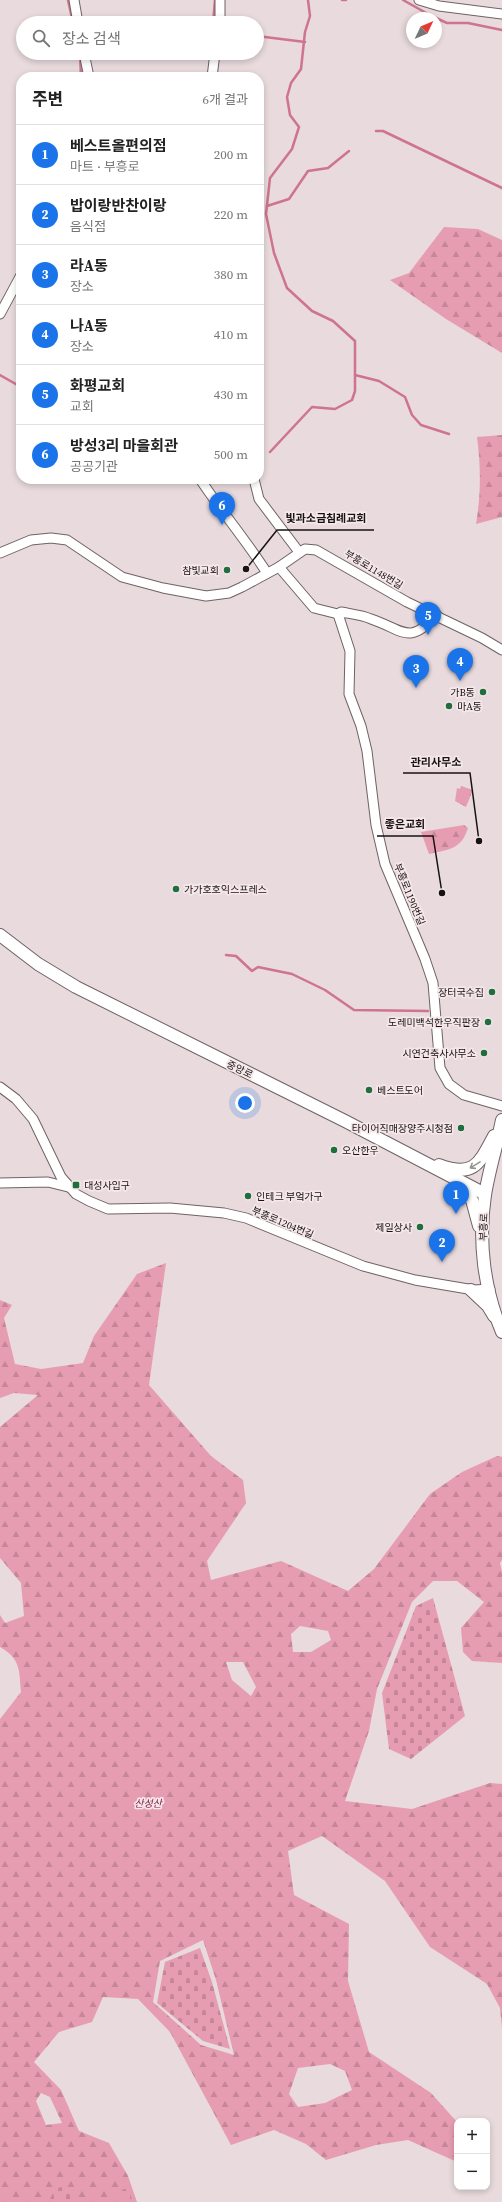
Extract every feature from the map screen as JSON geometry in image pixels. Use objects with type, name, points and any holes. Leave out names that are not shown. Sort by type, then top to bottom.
[{"type":"main road","name":"중앙로","points":[[0,935],[38,964],[76,987],[399,1149],[485,1194]]},
{"type":"main road","points":[[399,1149],[443,1167],[458,1170],[470,1169],[482,1160],[502,1121]]},
{"type":"main road","name":"부흥로","points":[[500,1328],[486,1274],[482,1240],[485,1194],[502,1121]]},
{"type":"main road","points":[[434,1168],[461,1187],[472,1200],[482,1240]]},
{"type":"main road","points":[[471,1290],[488,1306],[500,1328]]},
{"type":"street","points":[[74,0],[77,16]]},
{"type":"street","points":[[220,0],[220,16]]},
{"type":"street","points":[[419,0],[455,4],[502,14]]},
{"type":"street","points":[[85,60],[88,72]]},
{"type":"street","points":[[213,72],[214,60]]},
{"type":"street","points":[[0,314],[16,284]]},
{"type":"street","points":[[203,484],[212,498],[247,541],[267,573]]},
{"type":"street","points":[[0,553],[31,540],[51,538],[67,540],[122,577],[163,588],[206,596],[229,592],[278,567],[299,552],[260,499],[256,484]]},
{"type":"street","name":"부흥로1148번길","points":[[299,552],[305,548],[316,550],[328,555],[407,602],[437,615],[502,650]]},
{"type":"street","points":[[278,567],[314,608],[338,614],[341,612],[371,619],[408,634],[420,631],[437,615]]},
{"type":"street","name":"부흥로1190번길","points":[[338,614],[350,651],[349,694],[361,726],[367,751],[376,825],[385,864],[425,959],[433,983],[440,1068],[449,1084],[464,1095],[502,1106]]},
{"type":"street","name":"부흥로1204번길","points":[[0,1087],[16,1099],[33,1119],[61,1177],[69,1187],[89,1201],[108,1209],[170,1208],[224,1213],[246,1218],[364,1266],[415,1280],[471,1290],[490,1289]]},
{"type":"street","name":"부흥로1204번길","points":[[0,1183],[48,1182],[69,1187]]},
{"type":"green space","points":[[444,227],[478,229],[502,240],[502,353],[446,319],[390,280],[409,273]]},
{"type":"green space","points":[[502,435],[502,517],[476,524],[480,480],[477,437]]},
{"type":"green space","points":[[461,786],[473,790],[466,807],[455,801],[457,788],[460,789]]},
{"type":"green space","points":[[464,825],[468,828],[462,841],[458,845],[429,854],[421,832]]},
{"type":"green space","name":"산성산","points":[[166,1263],[149,1385],[211,1456],[243,1480],[246,1503],[207,1561],[211,1580],[281,1561],[348,1591],[374,1569],[430,1494],[462,1472],[497,1456],[502,1457],[502,1560],[500,1563],[502,1572],[502,1663],[472,1661],[463,1652],[461,1628],[484,1602],[457,1581],[433,1581],[412,1602],[377,1689],[369,1731],[345,1801],[412,1809],[490,1783],[502,1784],[502,2028],[500,2008],[487,1984],[430,1947],[385,1881],[322,1836],[288,1851],[294,1895],[349,1924],[348,1981],[369,2052],[431,2093],[454,2119],[454,2161],[408,2140],[376,2145],[326,2160],[306,2144],[274,2130],[231,2145],[170,2032],[138,1999],[103,1997],[92,2022],[59,2032],[34,2062],[61,2090],[79,2131],[109,2143],[128,2176],[137,2202],[0,2202],[0,1719],[21,1692],[18,1666],[12,1656],[0,1647],[0,1615],[5,1623],[24,1616],[21,1583],[0,1558],[0,1427],[38,1395],[14,1393],[0,1398],[0,1300],[12,1305],[4,1318],[15,1364],[41,1369],[83,1363],[94,1336],[137,1274]],"holes":[[[300,1626],[328,1631],[331,1640],[311,1652],[293,1652],[291,1634]],[[226,1662],[243,1662],[256,1687],[251,1696],[232,1680]],[[203,1940],[216,1980],[234,2055],[201,2045],[153,2002],[160,1961]],[[330,2064],[345,2071],[352,2090],[325,2103],[298,2107],[289,2094],[298,2068]],[[41,2093],[50,2097],[62,2123],[46,2125],[36,2101]]]},
{"type":"green space","points":[[433,1598],[465,1716],[411,1759],[389,1749],[382,1693],[416,1606]]},
{"type":"green space","points":[[200,1948],[212,1982],[230,2049],[203,2041],[157,2003],[165,1962]]},
{"type":"green space","points":[[63,2186],[72,2190],[77,2202],[49,2202],[54,2190]]},
{"type":"green space","points":[[128,2189],[133,2202],[121,2202],[120,2191]]},
{"type":"waterway","points":[[68,0],[71,16]]},
{"type":"waterway","points":[[214,16],[215,0]]},
{"type":"waterway","points":[[270,452],[312,407],[335,409],[352,400],[355,391],[355,341],[333,321],[312,311],[287,288],[274,253],[266,214],[270,178],[292,149],[299,127],[290,115],[287,97],[291,83],[301,69],[305,32],[310,16],[308,0]]},
{"type":"waterway","points":[[403,0],[424,12]]},
{"type":"waterway","points":[[442,21],[447,23],[468,23],[502,30]]},
{"type":"waterway","points":[[264,37],[305,42]]},
{"type":"waterway","points":[[80,60],[81,72]]},
{"type":"waterway","points":[[376,131],[383,131],[502,188]]},
{"type":"waterway","points":[[267,206],[289,199],[308,171],[328,168],[349,151]]},
{"type":"waterway","points":[[0,375],[16,384]]},
{"type":"waterway","points":[[355,375],[379,381],[405,397],[412,415],[421,425],[449,434]]},
{"type":"waterway","points":[[226,955],[236,956],[252,971],[258,967],[292,974],[325,990],[354,1010],[428,1011]]},
{"type":"place","name":"방성3리 마을회관","points":[[222,525]]},
{"type":"place","name":"빛과소금침례교회","points":[[246,569]]},
{"type":"place","name":"참빛교회","points":[[227,570]]},
{"type":"place","name":"화평교회","points":[[428,635]]},
{"type":"place","name":"나A동","points":[[460,681]]},
{"type":"place","name":"라A동","points":[[416,688]]},
{"type":"place","name":"가B동","points":[[483,692]]},
{"type":"place","name":"마A동","points":[[449,706]]},
{"type":"place","name":"관리사무소","points":[[479,841]]},
{"type":"place","name":"가가호호익스프레스","points":[[176,889]]},
{"type":"place","name":"좋은교회","points":[[442,893]]},
{"type":"place","name":"장터국수집","points":[[492,992]]},
{"type":"place","name":"도레미백석한우직판장","points":[[488,1022]]},
{"type":"place","name":"시연건축사사무소","points":[[484,1053]]},
{"type":"place","name":"베스트도어","points":[[369,1090]]},
{"type":"place","name":"타이어직매장양주시청점","points":[[461,1128]]},
{"type":"place","name":"오산한우","points":[[334,1150]]},
{"type":"place","name":"대성사입구","points":[[76,1185]]},
{"type":"place","name":"인테크 부엌가구","points":[[248,1196]]},
{"type":"place","name":"베스트올편의점","points":[[456,1214]]},
{"type":"place","name":"제일상사","points":[[420,1227]]},
{"type":"place","name":"밥이랑반찬이랑","points":[[442,1262]]}]
